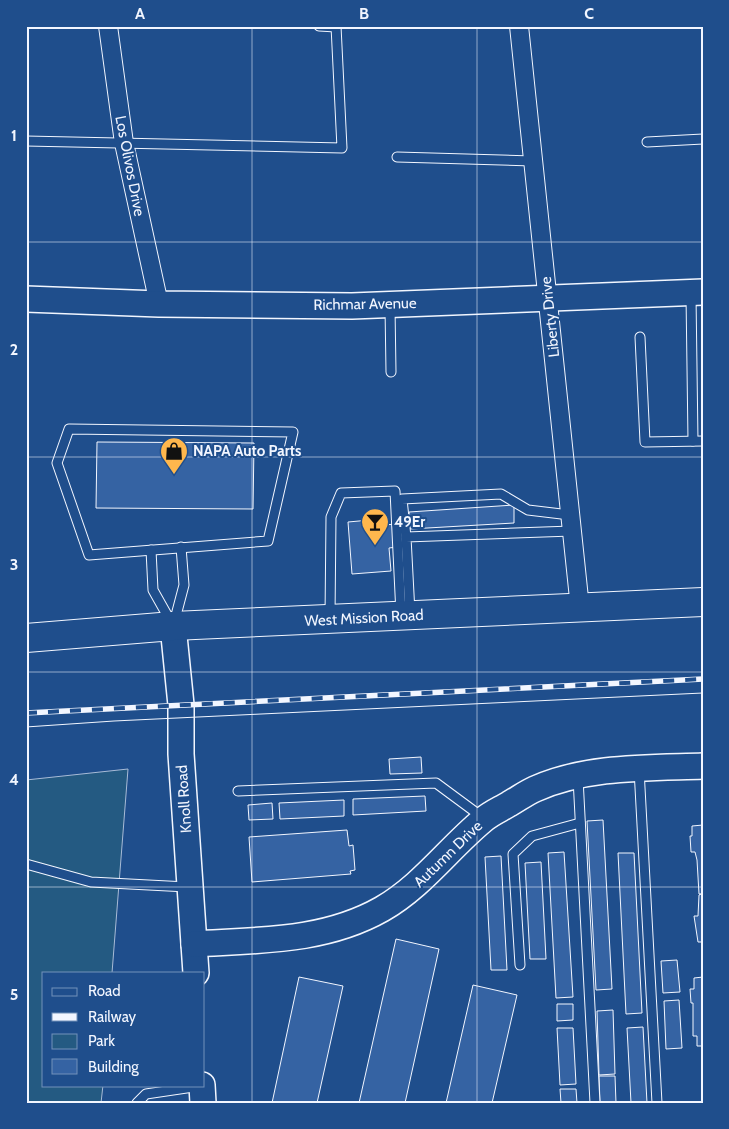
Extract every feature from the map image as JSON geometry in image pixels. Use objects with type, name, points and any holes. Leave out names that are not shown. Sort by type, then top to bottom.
[{"type":"main road","name":"West Mission Road","points":[[26,638],[173,626],[703,602]]},
{"type":"street","name":"Los Olivos Drive","points":[[108,26],[124,143],[159,304]]},
{"type":"street","name":"Liberty Drive","points":[[519,26],[580,608]]},
{"type":"street","name":"Richmar Avenue","points":[[26,299],[159,304],[390,304],[697,292]]},
{"type":"street","name":"Knoll Road","points":[[173,626],[181,705],[181,754],[196,972]]},
{"type":"street","name":"Autumn Drive","points":[[194,944],[293,938],[331,931],[381,910],[419,883],[484,819],[536,789],[578,776],[640,768],[703,766]]},
{"type":"street","points":[[202,1086],[203,1103]]},
{"type":"lane","points":[[26,142],[342,148],[336,26],[319,26]]},
{"type":"lane","points":[[646,142],[703,139]]},
{"type":"lane","points":[[397,156],[534,161]]},
{"type":"lane","points":[[640,337],[645,442],[698,441],[697,292]]},
{"type":"lane","points":[[390,304],[391,372]]},
{"type":"lane","points":[[69,429],[293,432],[268,541],[151,550],[89,556],[56,463],[69,429]]},
{"type":"lane","points":[[330,620],[331,517],[341,493],[359,492],[395,491],[405,616]]},
{"type":"lane","points":[[405,616],[406,536],[402,499],[500,494],[528,510],[571,523]]},
{"type":"lane","points":[[406,536],[571,523]]},
{"type":"lane","points":[[173,626],[184,585],[181,548]]},
{"type":"lane","points":[[151,550],[153,590],[173,626]]},
{"type":"lane","points":[[640,768],[657,1103]]},
{"type":"lane","points":[[578,776],[595,1103]]},
{"type":"lane","points":[[238,790],[436,783],[484,819]]},
{"type":"lane","points":[[520,965],[513,854],[532,836],[580,823]]},
{"type":"lane","points":[[26,864],[91,882],[190,887]]},
{"type":"lane","points":[[136,1103],[146,1094],[196,1086]]},
{"type":"green space","points":[[128,769],[112,972],[42,972],[42,1086],[103,1086],[101,1103],[26,1103],[26,780]]},
{"type":"building","points":[[97,442],[254,443],[253,509],[96,508]]},
{"type":"building","points":[[514,505],[514,523],[410,529],[409,512]]},
{"type":"building","points":[[370,520],[371,526],[396,524],[397,547],[389,548],[391,571],[352,574],[348,522]]},
{"type":"building","points":[[421,757],[422,773],[390,774],[389,759]]},
{"type":"building","points":[[425,796],[426,811],[353,815],[353,799]]},
{"type":"building","points":[[344,800],[344,816],[280,819],[279,803]]},
{"type":"building","points":[[272,803],[273,819],[249,820],[248,805]]},
{"type":"building","points":[[603,820],[612,989],[596,990],[587,821]]},
{"type":"building","points":[[703,825],[703,942],[698,942],[694,916],[698,916],[699,895],[701,894],[699,894],[697,860],[695,852],[691,852],[690,836],[692,836],[692,826]]},
{"type":"building","points":[[347,830],[349,846],[353,845],[355,870],[350,871],[351,874],[252,882],[249,837]]},
{"type":"building","points":[[564,852],[573,997],[556,998],[548,853]]},
{"type":"building","points":[[618,853],[634,853],[642,1013],[626,1014]]},
{"type":"building","points":[[501,856],[507,970],[491,970],[485,857]]},
{"type":"building","points":[[541,862],[546,959],[530,959],[525,863]]},
{"type":"building","points":[[396,939],[439,949],[405,1103],[359,1103]]},
{"type":"building","points":[[677,960],[680,992],[663,993],[661,961]]},
{"type":"building","points":[[299,977],[343,986],[317,1103],[272,1103]]},
{"type":"building","points":[[703,977],[703,1046],[697,1046],[697,1036],[693,1036],[693,1003],[691,1003],[690,989],[694,989],[694,978]]},
{"type":"building","points":[[473,985],[517,995],[492,1103],[446,1103]]},
{"type":"building","points":[[679,1000],[682,1048],[666,1049],[664,1001]]},
{"type":"building","points":[[557,1004],[573,1004],[573,1020],[557,1021]]},
{"type":"building","points":[[613,1010],[615,1074],[599,1075],[597,1011]]},
{"type":"building","points":[[643,1027],[647,1103],[631,1103],[627,1028]]},
{"type":"building","points":[[557,1028],[573,1028],[576,1084],[560,1085]]},
{"type":"building","points":[[599,1076],[615,1076],[616,1103],[600,1103]]},
{"type":"building","points":[[560,1089],[576,1089],[577,1103],[561,1103]]},
{"type":"tram line","points":[[26,727],[114,721],[703,693]]},
{"type":"railway","points":[[26,713],[703,679]]},
{"type":"place","name":"NAPA Auto Parts","points":[[174,475]]},
{"type":"place","name":"49Er","points":[[375,546]]}]
